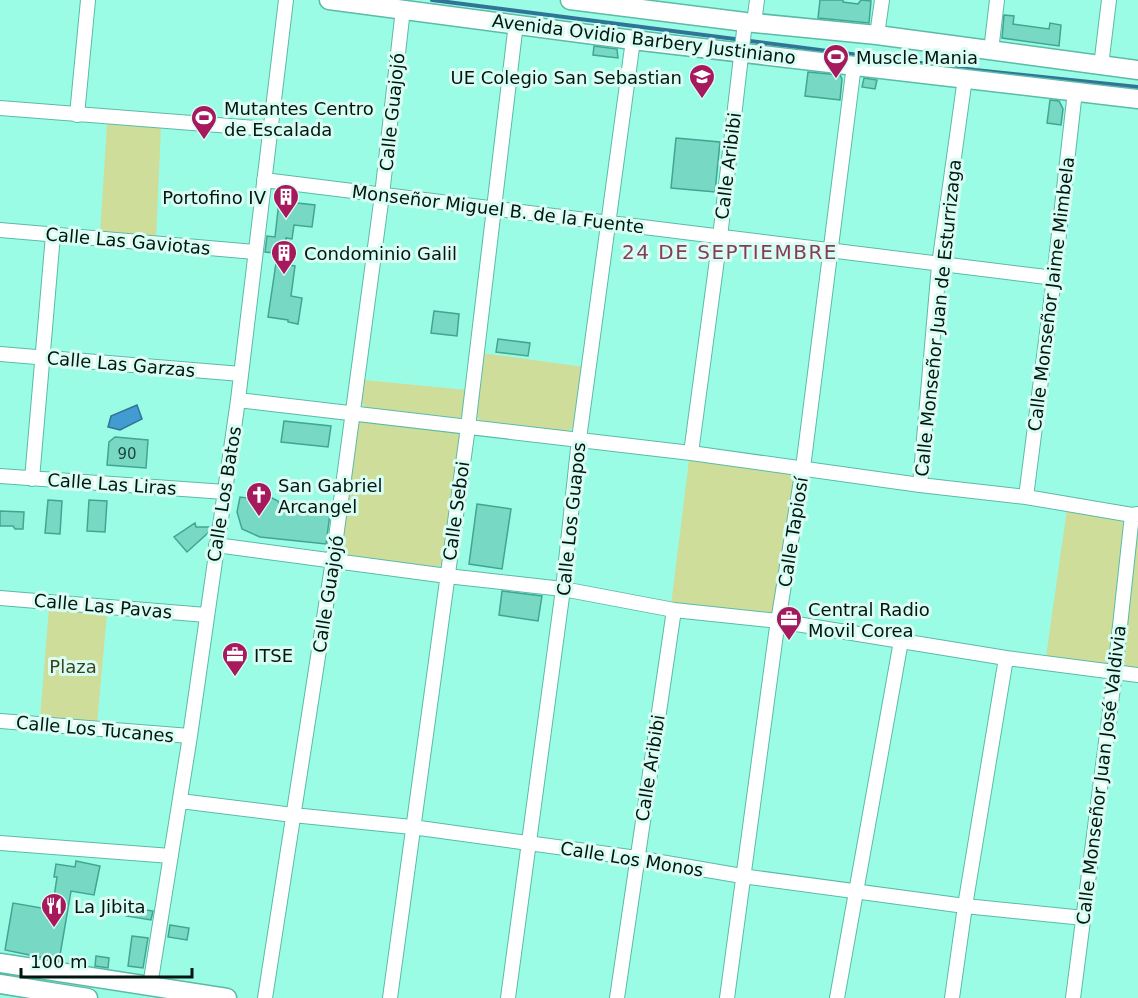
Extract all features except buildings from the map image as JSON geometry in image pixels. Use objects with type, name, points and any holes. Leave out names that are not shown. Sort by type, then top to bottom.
[{"type":"street","points":[[77,115],[88,0]]},
{"type":"street","name":"Calle Los Batos","points":[[150,986],[190,736],[242,374],[286,0]]},
{"type":"street","name":"Avenida Ovidio Barbery Justiniano","points":[[329,0],[633,40],[742,49],[854,65],[1138,99]]},
{"type":"street","name":"Avenida Ovidio Barbery Justiniano","points":[[570,0],[632,3],[748,24],[877,35],[1138,70]]},
{"type":"street","name":"Calle Aribibi","points":[[691,453],[742,49],[757,0]]},
{"type":"street","points":[[877,35],[882,0]]},
{"type":"street","points":[[992,51],[997,0]]},
{"type":"street","points":[[1101,66],[1108,0]]},
{"type":"street","name":"Calle Guajojó","points":[[264,998],[333,560],[382,195],[403,9]]},
{"type":"street","name":"Calle Seboi","points":[[390,998],[468,427],[516,23]]},
{"type":"street","name":"Calle Los Guapos","points":[[508,998],[633,40]]},
{"type":"street","name":"Calle Tapiosí","points":[[727,998],[778,621],[803,468],[854,65]]},
{"type":"street","name":"Calle Monseñor Juan de Esturrizaga","points":[[920,485],[939,265],[965,78]]},
{"type":"street","name":"Calle Monseñor Jaime Mimbela","points":[[1026,497],[1075,91]]},
{"type":"street","points":[[0,108],[270,129]]},
{"type":"street","name":"Monseñor Miguel B. de la Fuente","points":[[264,180],[1054,278]]},
{"type":"street","name":"Calle Las Gaviotas","points":[[0,230],[255,252]]},
{"type":"street","points":[[32,479],[53,234]]},
{"type":"street","name":"Calle Las Garzas","points":[[0,354],[242,374]]},
{"type":"street","points":[[238,400],[691,453],[920,485],[1026,497],[1135,515]]},
{"type":"street","name":"Calle Las Liras","points":[[0,476],[225,492]]},
{"type":"street","name":"Calle Monseñor Juan José Valdivia","points":[[1073,998],[1135,515]]},
{"type":"street","points":[[216,545],[563,589],[674,610],[778,621],[1006,658],[1138,675]]},
{"type":"street","name":"Calle Las Pavas","points":[[0,598],[206,615]]},
{"type":"street","name":"Calle Aribibi","points":[[617,998],[674,610]]},
{"type":"street","points":[[837,998],[901,641]]},
{"type":"street","points":[[952,998],[1006,658]]},
{"type":"street","name":"Calle Los Tucanes","points":[[0,721],[190,736]]},
{"type":"street","name":"Calle Los Monos","points":[[180,801],[412,827],[637,858],[742,876],[965,906],[1084,918]]},
{"type":"street","points":[[0,843],[171,856]]},
{"type":"street","points":[[0,963],[227,998]]},
{"type":"street","points":[[36,998],[54,991],[58,981],[63,978],[82,976]]},
{"type":"street","points":[[4,998],[0,985],[54,991],[88,998]]},
{"type":"green space","points":[[107,124],[161,128],[156,238],[100,234]]},
{"type":"green space","points":[[482,353],[584,367],[575,425],[568,432],[482,423],[476,416]]},
{"type":"green space","points":[[364,380],[467,390],[464,415],[459,418],[366,408],[361,402]]},
{"type":"green space","points":[[361,421],[458,431],[461,442],[445,561],[441,566],[345,556],[341,552],[357,425]]},
{"type":"green space","points":[[689,460],[791,474],[795,481],[774,616],[671,605]]},
{"type":"green space","points":[[1067,509],[1118,517],[1123,524],[1111,660],[1107,665],[1046,657]]},
{"type":"green space","points":[[1138,523],[1138,672],[1127,671],[1124,662],[1134,532]]},
{"type":"green space","name":"Plaza","points":[[49,607],[107,613],[97,724],[40,719]]},
{"type":"water","points":[[137,405],[142,419],[120,430],[108,427],[111,416]]},
{"type":"waterway","points":[[432,0],[975,70],[1138,87]]},
{"type":"place","name":"Muscle Mania","points":[[836,80]]},
{"type":"place","name":"UE Colegio San Sebastian","points":[[702,100]]},
{"type":"place","name":"Mutantes Centro de Escalada","points":[[204,141]]},
{"type":"place","name":"Portofino IV","points":[[286,220]]},
{"type":"place","name":"Condominio Galil","points":[[284,276]]},
{"type":"place","name":"San Gabriel Arcangel","points":[[259,518]]},
{"type":"place","name":"Central Radio Movil Corea","points":[[789,642]]},
{"type":"place","name":"ITSE","points":[[235,678]]},
{"type":"place","name":"La Jibita","points":[[54,929]]},
{"type":"district","name":"24 DE SEPTIEMBRE","points":[[730,252]]}]
